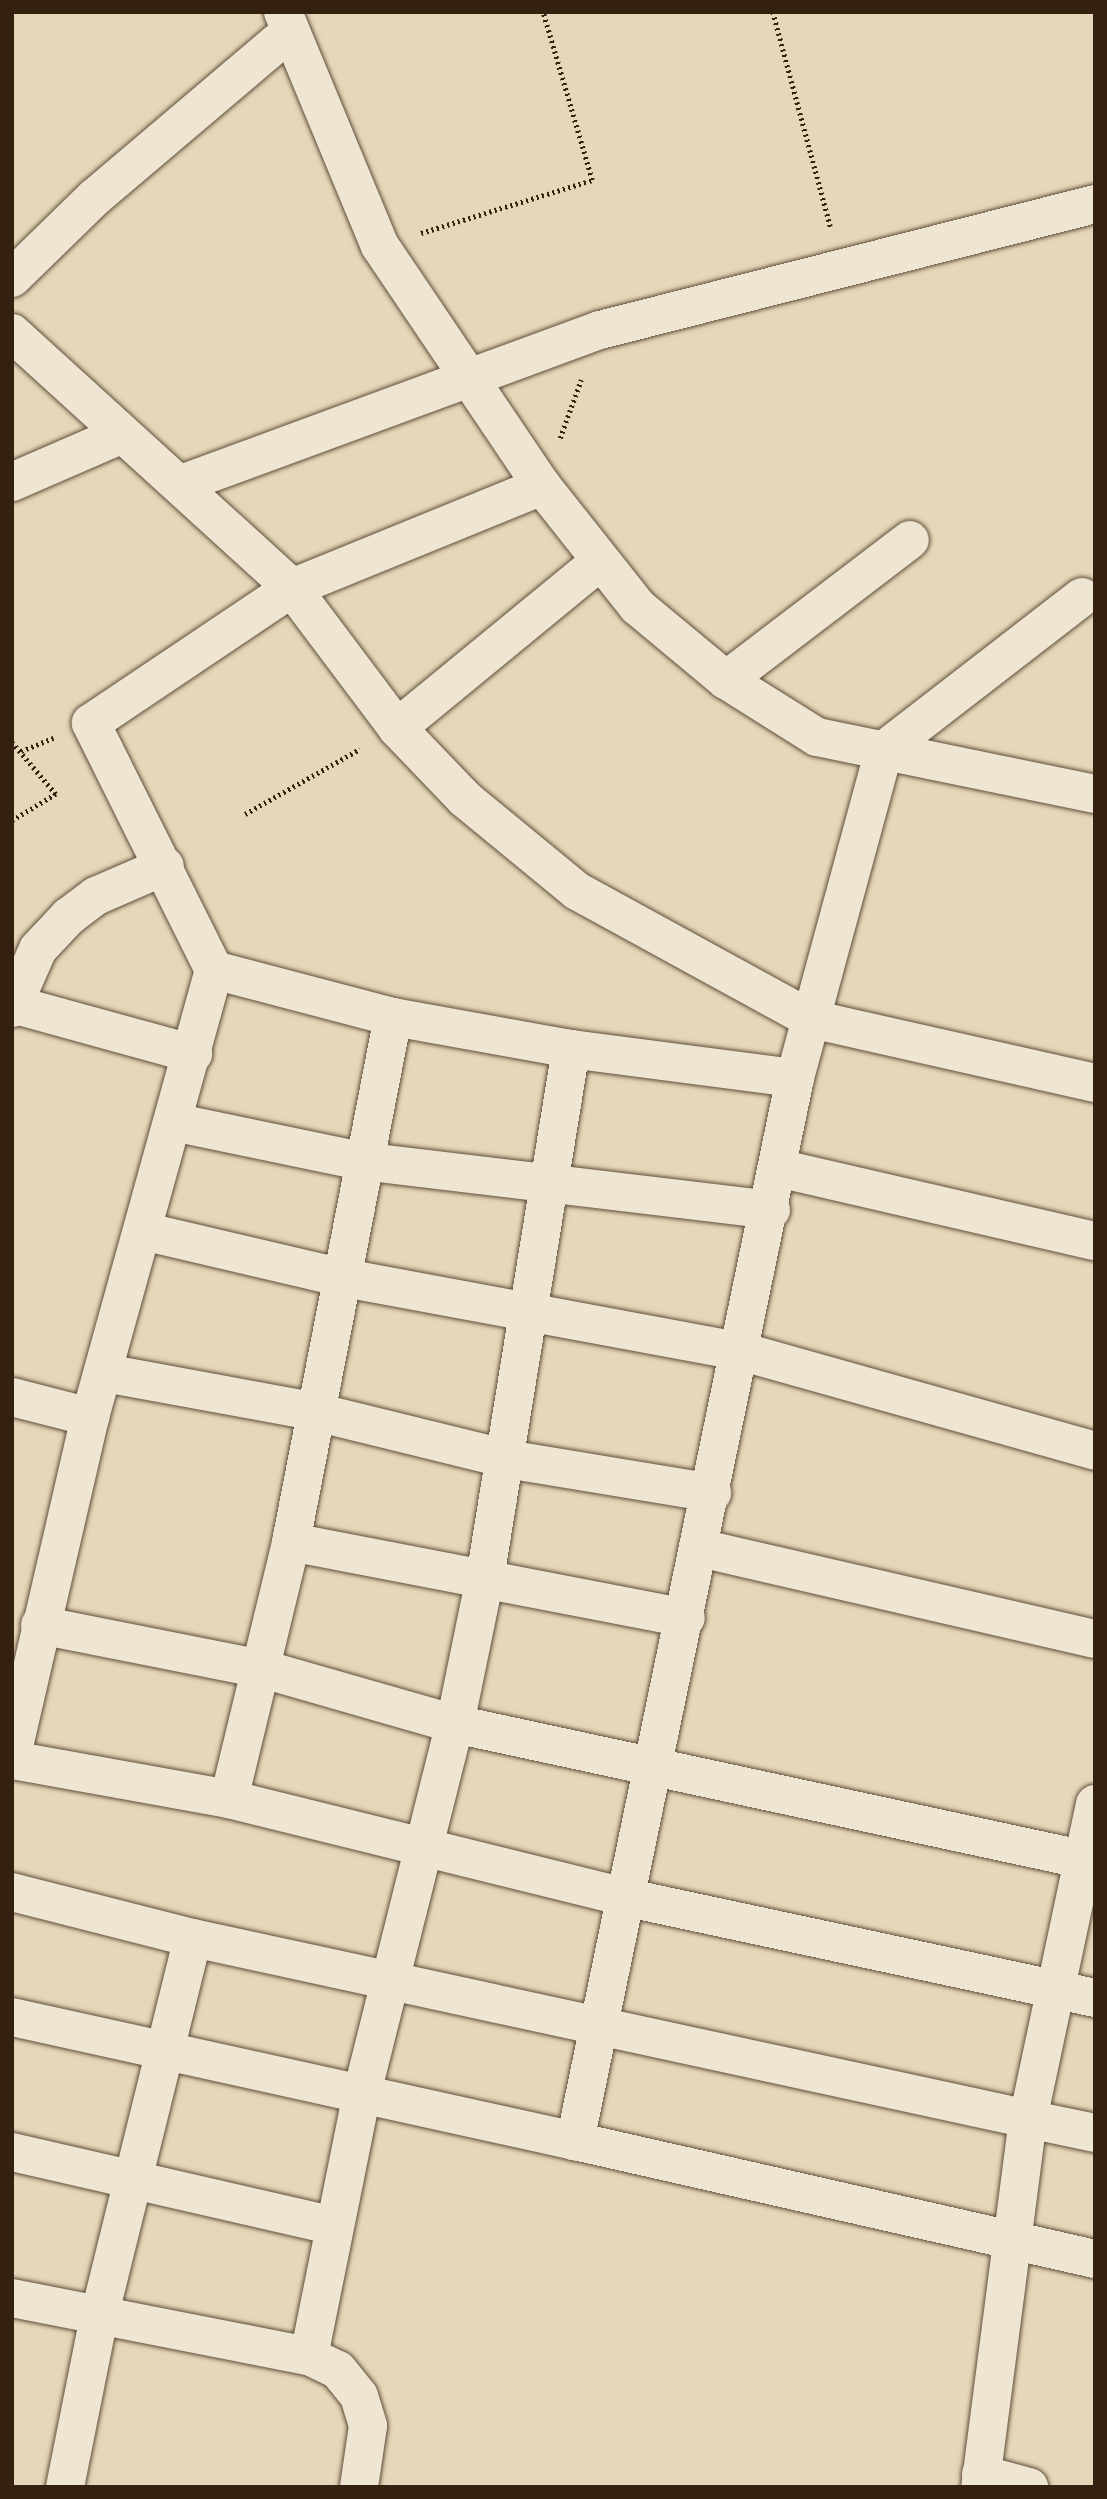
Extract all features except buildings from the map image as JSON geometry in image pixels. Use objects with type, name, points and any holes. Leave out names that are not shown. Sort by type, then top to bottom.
[{"type":"street","points":[[12,278],[286,22],[380,246],[471,374],[542,486],[638,607],[726,680],[817,737],[1095,794]]},
{"type":"street","points":[[181,484],[471,374],[600,330],[843,272],[1095,204]]},
{"type":"street","points":[[12,333],[118,436],[181,484],[292,588],[397,728],[465,799],[577,891],[811,1019],[1095,1083]]},
{"type":"street","points":[[12,482],[118,436]]},
{"type":"street","points":[[542,486],[292,588],[91,723],[215,970],[105,1373],[90,1417],[40,1625],[12,1758],[229,1799],[422,1843],[624,1897],[1095,1998]]},
{"type":"street","points":[[726,680],[911,540]]},
{"type":"street","points":[[397,728],[600,561]]},
{"type":"street","points":[[575,2141],[597,2025],[655,1766],[771,1210],[795,1077],[884,750],[1082,597]]},
{"type":"street","points":[[165,866],[96,896],[68,917],[38,949],[13,1005],[193,1054]]},
{"type":"street","points":[[215,970],[393,1017],[571,1049],[795,1077]]},
{"type":"street","points":[[229,1799],[263,1670],[291,1542],[312,1411],[361,1161],[393,1017]]},
{"type":"street","points":[[309,2356],[360,2096],[387,1978],[456,1724],[507,1459],[545,1185],[571,1049]]},
{"type":"street","points":[[173,1122],[361,1161],[771,1210]]},
{"type":"street","points":[[778,1168],[1095,1241]]},
{"type":"street","points":[[143,1231],[339,1277],[740,1351],[1095,1451]]},
{"type":"street","points":[[105,1373],[312,1411],[507,1459],[712,1493]]},
{"type":"street","points":[[12,1397],[90,1417]]},
{"type":"street","points":[[291,1542],[686,1618]]},
{"type":"street","points":[[700,1548],[1095,1639]]},
{"type":"street","points":[[40,1625],[263,1670],[456,1724],[1088,1861]]},
{"type":"street","points":[[1029,2487],[981,2480],[1009,2241],[1028,2119],[1053,1989],[1088,1861],[1095,1804]]},
{"type":"street","points":[[12,1892],[193,1938],[1095,2133]]},
{"type":"street","points":[[65,2487],[99,2317],[169,2051],[193,1938]]},
{"type":"street","points":[[12,2017],[1095,2259]]},
{"type":"street","points":[[12,2152],[334,2226]]},
{"type":"street","points":[[12,2298],[309,2356],[338,2370],[359,2396],[368,2426],[359,2487]]},
{"type":"path","points":[[380,246],[592,180],[543,12]]},
{"type":"path","points":[[773,12],[843,272]]},
{"type":"path","points":[[542,486],[600,330]]},
{"type":"path","points":[[245,814],[397,728]]},
{"type":"path","points":[[12,742],[55,794],[12,821]]}]
